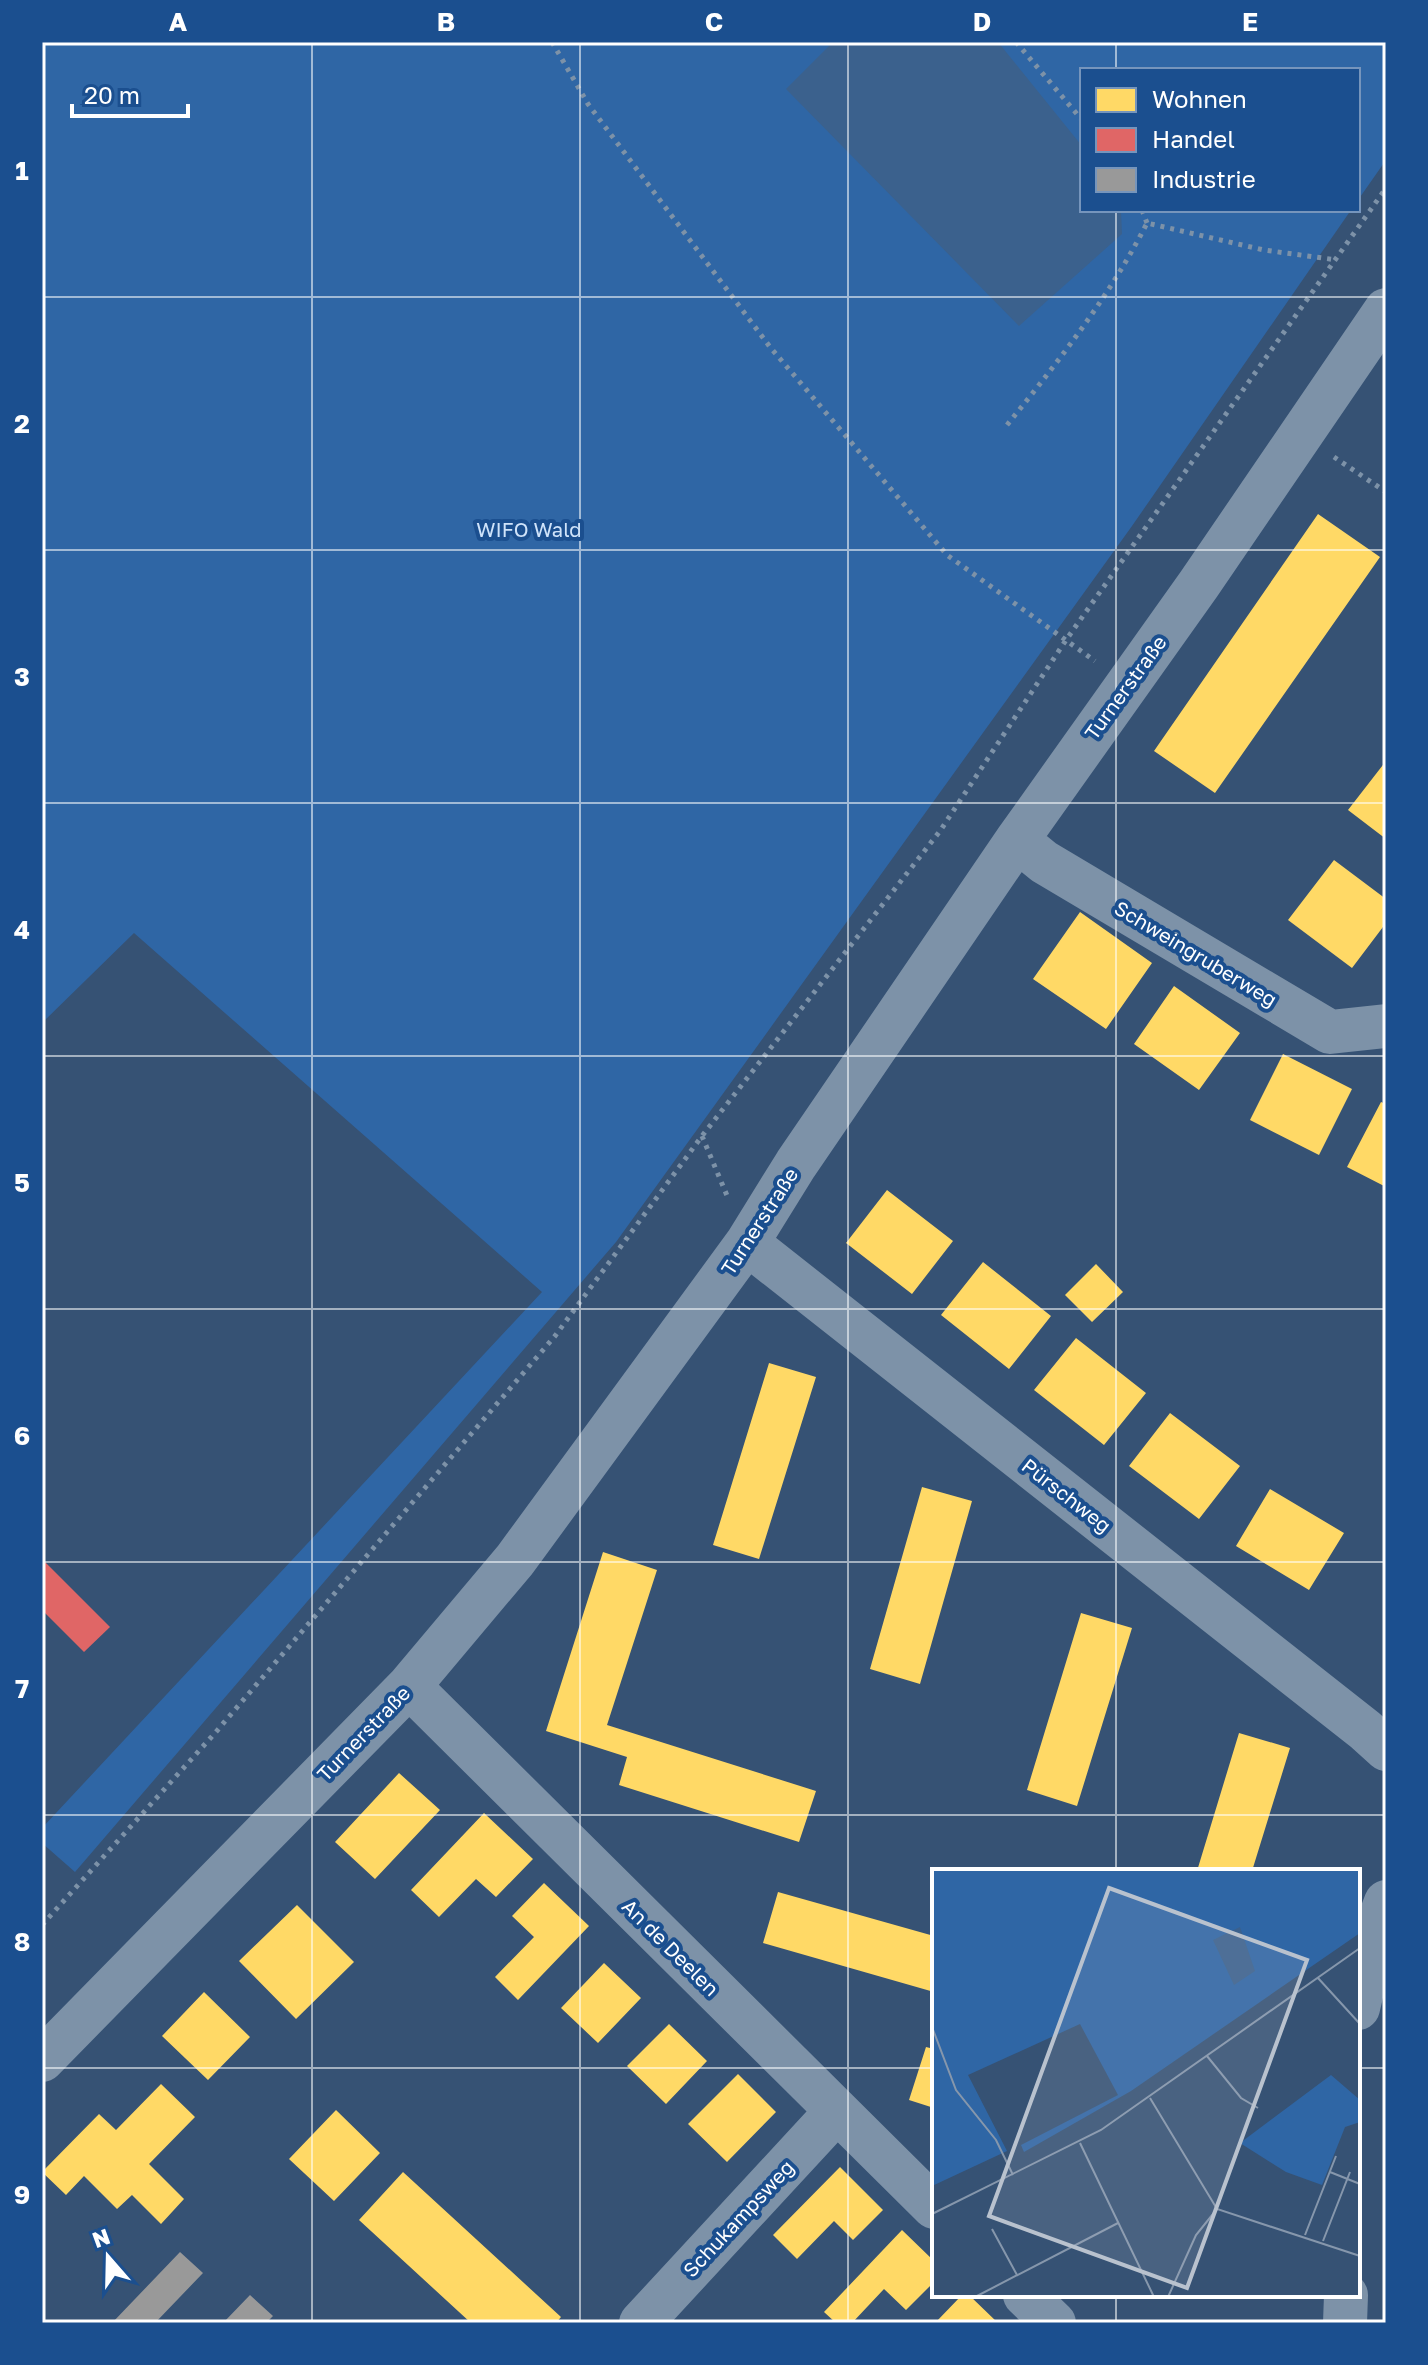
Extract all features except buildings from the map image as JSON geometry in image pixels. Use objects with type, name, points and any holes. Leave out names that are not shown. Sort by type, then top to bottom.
[{"type":"street","name":"Turnerstraße","points":[[47,2046],[409,1686],[515,1560],[747,1243],[796,1164],[1017,840],[1199,584],[1386,310]]},
{"type":"street","name":"Schweingruberweg","points":[[1017,840],[1044,862],[1330,1032],[1386,1026]]},
{"type":"street","name":"Pürschweg","points":[[747,1243],[1386,1749]]},
{"type":"street","name":"An de Deelen","points":[[409,1686],[932,2205]]},
{"type":"street","points":[[1360,2000],[1386,1902]]},
{"type":"street","name":"Schukampsweg","points":[[641,2323],[836,2112]]},
{"type":"street","points":[[1027,2297],[1054,2323]]},
{"type":"street","points":[[1345,2323],[1346,2297]]},
{"type":"path","points":[[552,42],[588,104],[770,347],[947,555],[1126,684]]},
{"type":"path","points":[[1016,42],[1080,118]]},
{"type":"path","points":[[42,1925],[215,1733],[555,1336],[702,1136],[940,831],[1066,640],[1386,188]]},
{"type":"path","points":[[1007,425],[1125,266],[1147,223],[1143,212]]},
{"type":"path","points":[[1147,223],[1264,250],[1337,260]]},
{"type":"path","points":[[1301,434],[1386,492]]},
{"type":"path","points":[[702,1136],[747,1243]]},
{"type":"green space","name":"WIFO Wald","points":[[42,42],[1386,42],[1386,160],[1360,197],[1360,68],[1080,68],[1080,212],[1350,212],[1132,526],[616,1242],[75,1872],[42,1843],[42,1828],[542,1292],[134,933],[42,1023]]},
{"type":"shaded area","points":[[833,42],[998,42],[1080,144],[1080,212],[1121,212],[1122,234],[1019,326],[786,89]]}]
